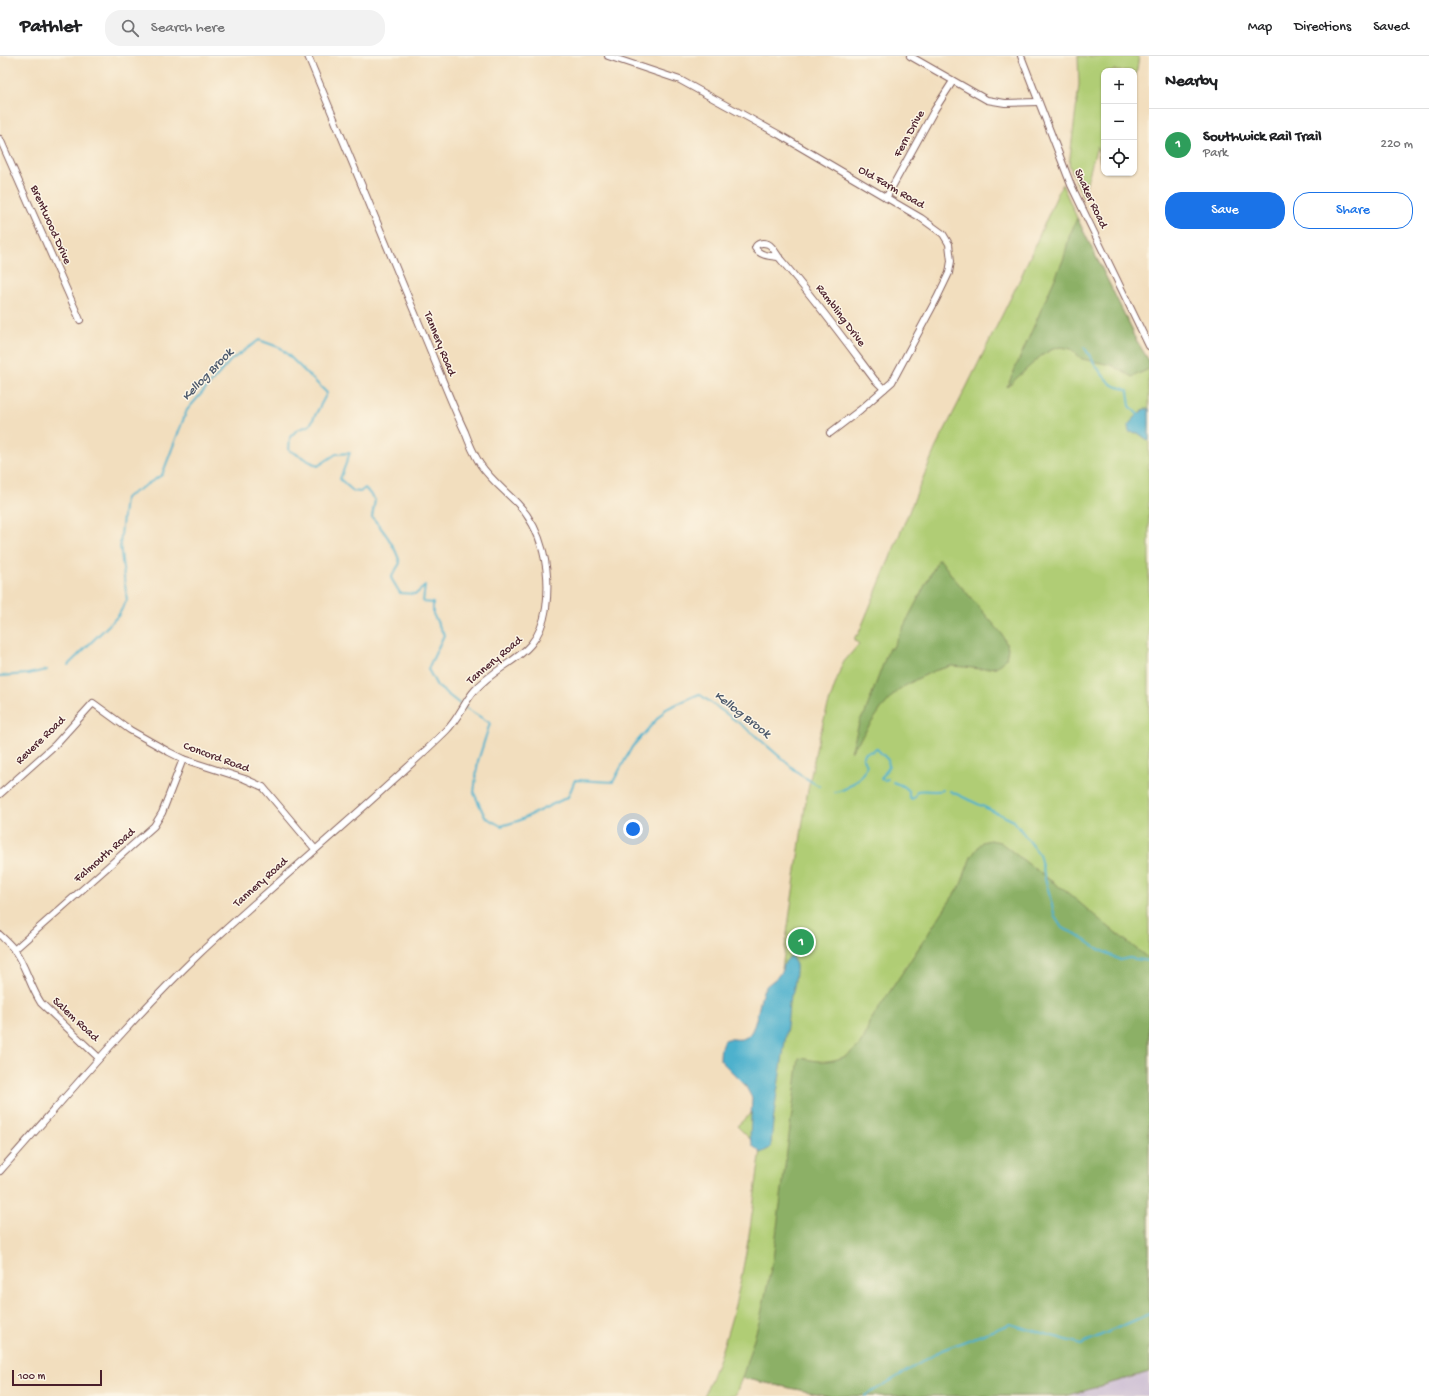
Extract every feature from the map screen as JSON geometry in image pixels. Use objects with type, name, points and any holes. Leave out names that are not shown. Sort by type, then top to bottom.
[{"type":"street","name":"Tannery Road","points":[[0,1171],[99,1058],[200,953],[452,726],[468,700],[480,685],[524,653],[535,640],[542,626],[546,610],[548,580],[546,564],[538,536],[530,519],[518,503],[490,477],[474,453],[447,394],[422,330],[308,56]]},
{"type":"street","name":"Old Farm Road","points":[[608,56],[680,80],[778,134],[921,218],[943,234],[949,244],[951,261],[949,273],[930,312],[892,382],[860,410],[830,433]]},
{"type":"street","points":[[910,56],[977,94],[995,102],[1038,102]]},
{"type":"street","name":"Shaker Road","points":[[1020,56],[1063,166],[1080,205],[1149,346]]},
{"type":"street","name":"Fern Drive","points":[[886,198],[935,109],[953,80]]},
{"type":"street","name":"Brentwood Drive","points":[[0,139],[80,320]]},
{"type":"street","name":"Rambling Drive","points":[[779,257],[801,283],[874,379],[884,389]]},
{"type":"street","name":"Revere Road","points":[[0,794],[55,745],[93,702],[94,704]]},
{"type":"street","name":"Concord Road","points":[[94,704],[147,741],[183,759],[245,779],[262,787],[273,798],[315,849]]},
{"type":"street","name":"Falmouth Road","points":[[14,950],[154,826],[162,813],[183,759]]},
{"type":"street","name":"Salem Road","points":[[0,935],[20,959],[34,993],[41,1003],[99,1058]]},
{"type":"shaded area","points":[[1149,1372],[1149,1396],[1066,1396]]},
{"type":"green space","points":[[1078,56],[1139,56],[1137,69],[1137,68],[1101,68],[1101,155],[1100,162],[1097,146],[1083,197],[1069,165],[1079,85]]},
{"type":"green space","points":[[1062,184],[1133,332],[1132,333],[1149,361],[1149,1372],[1066,1396],[829,1396],[742,1378],[735,1396],[704,1396],[717,1365],[727,1333],[736,1301],[746,1253],[761,1150],[737,1126],[763,1102],[806,800],[817,745],[827,709],[842,664],[859,644],[854,640],[856,635],[858,635],[935,449],[1020,279]]},
{"type":"green space","points":[[1077,218],[1133,332],[1132,333],[1149,361],[1149,369],[1132,377],[1111,365],[1082,359],[1071,349],[1060,347],[1041,356],[1007,387],[1064,258],[1069,237]]},
{"type":"green space","points":[[939,558],[953,577],[1002,634],[1008,648],[1006,659],[996,667],[980,669],[951,666],[934,671],[898,690],[881,709],[851,752],[860,720],[865,713],[889,648],[892,649]]},
{"type":"green space","points":[[990,840],[1000,842],[1068,893],[1149,959],[1149,1372],[1066,1396],[829,1396],[742,1378],[760,1319],[773,1259],[799,1058],[820,1061],[835,1060],[855,1050],[864,1038],[869,1023],[961,884],[971,857],[982,842]]},
{"type":"water","points":[[1144,409],[1149,409],[1149,441],[1138,433],[1129,432],[1128,426]]},
{"type":"water","points":[[791,956],[796,965],[796,974],[793,992],[789,1002],[771,1145],[770,1148],[761,1153],[753,1146],[750,1137],[752,1098],[745,1085],[720,1060],[721,1049],[726,1040],[744,1038],[749,1035],[758,1014],[764,989],[778,976],[782,971],[784,964]]},
{"type":"waterway","name":"Kellog Brook","points":[[68,665],[118,616],[127,600],[120,545],[125,498],[162,475],[187,410],[230,361],[259,340],[281,348],[327,393],[310,425],[297,430],[290,437],[289,450],[318,466],[336,454],[350,453],[340,479],[353,491],[360,492],[365,488],[375,500],[372,517],[392,544],[400,563],[391,578],[400,593],[416,594],[425,586],[423,602],[433,603],[433,614],[444,635],[428,669],[437,686],[461,705],[490,723],[478,761],[474,793],[485,817],[501,826],[518,821],[568,797],[575,780],[613,782],[632,747],[666,709],[699,694],[750,731],[802,776],[819,786]]},
{"type":"waterway","points":[[1084,347],[1101,374],[1109,383],[1128,391],[1130,406],[1139,416]]},
{"type":"waterway","name":"Kellog Brook","points":[[0,676],[28,674],[47,670]]},
{"type":"waterway","name":"Kellog Brook","points":[[835,792],[845,789],[859,778],[867,765],[863,759],[865,753],[873,751],[876,748],[888,760],[889,766],[881,779],[888,779]]},
{"type":"waterway","name":"Kellog Brook","points":[[893,782],[905,787],[909,791],[909,797],[912,799],[915,797],[917,791],[943,790]]},
{"type":"waterway","name":"Kellog Brook","points":[[950,791],[1014,821],[1039,854],[1055,917],[1062,928],[1076,934],[1097,948],[1120,960],[1129,958],[1149,961]]},
{"type":"waterway","points":[[865,1396],[942,1350],[1010,1324],[1081,1344],[1149,1314]]},
{"type":"place","name":"Southwick Rail Trail","points":[[801,942]]}]
